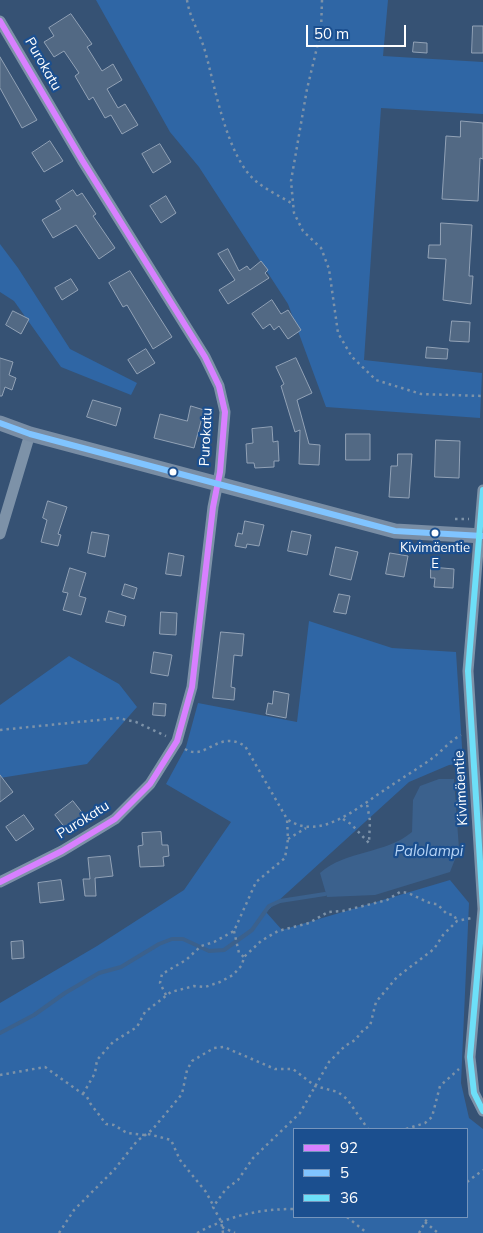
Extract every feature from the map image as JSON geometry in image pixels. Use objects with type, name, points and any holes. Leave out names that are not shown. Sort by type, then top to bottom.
[{"type":"street","name":"Purokatu","points":[[0,21],[82,160],[204,357],[219,386],[225,412],[192,687],[177,741],[150,784],[115,819],[62,851],[0,882]]},
{"type":"street","points":[[0,423],[30,434],[395,531],[481,536]]},
{"type":"street","points":[[0,534],[30,434]]},
{"type":"street","name":"Kivimäentie","points":[[483,490],[481,536],[468,671],[483,909],[470,1057],[474,1093],[483,1111]]},
{"type":"path","points":[[187,0],[190,17],[204,48],[215,90],[237,158],[256,181],[293,204]]},
{"type":"path","points":[[322,0],[321,31],[305,98],[291,181],[294,213],[303,231],[321,248],[330,269],[338,333],[352,357],[376,380],[421,394],[483,396]]},
{"type":"path","points":[[0,730],[118,718],[136,722],[177,741],[192,753],[202,751],[223,741],[236,740],[245,746],[287,819],[295,825],[306,828]]},
{"type":"path","points":[[288,839],[306,828],[343,818],[436,756],[456,737],[472,729]]},
{"type":"path","points":[[343,818],[369,843],[370,821],[366,804]]},
{"type":"path","points":[[244,957],[239,953],[234,931],[256,882],[285,858],[288,839],[287,819]]},
{"type":"path","points":[[83,1094],[95,1073],[97,1060],[113,1042],[137,1027],[145,1012],[166,995],[194,986],[206,987],[215,985],[233,975],[242,965],[244,957],[261,941],[283,929],[309,923],[328,912],[343,911],[387,900],[400,892],[419,897],[430,904],[437,904],[447,914],[454,915],[457,921]]},
{"type":"path","points":[[213,1207],[226,1189],[238,1180],[253,1158],[282,1130],[291,1124],[300,1113],[329,1062],[345,1046],[355,1040],[364,1028],[370,1026],[376,1002],[397,978],[434,949],[443,935],[457,921],[471,918],[483,909]]},
{"type":"path","points":[[166,995],[160,983],[162,974],[186,960],[201,946],[214,942],[234,931]]},
{"type":"path","points":[[59,1233],[74,1210],[114,1170],[182,1094],[187,1070],[192,1061],[214,1048],[224,1047],[276,1070],[293,1069],[315,1086],[338,1092],[347,1098],[367,1128]]},
{"type":"path","points":[[410,1128],[425,1124],[432,1117],[440,1086],[470,1057]]},
{"type":"path","points":[[0,1075],[45,1067],[83,1094],[106,1124],[114,1125],[132,1134],[146,1134],[171,1140],[180,1160],[206,1192],[220,1221],[222,1233]]},
{"type":"path","points":[[468,1181],[483,1170]]},
{"type":"path","points":[[197,1233],[220,1221],[254,1211],[293,1209]]},
{"type":"path","points":[[348,1218],[367,1233]]},
{"type":"path","points":[[419,1233],[427,1218]]},
{"type":"path","points":[[425,1222],[438,1233]]},
{"type":"path","points":[[222,1227],[234,1233]]},
{"type":"shaded area","points":[[96,0],[388,0],[383,56],[483,62],[483,114],[381,108],[364,360],[482,373],[480,418],[326,407],[288,304],[199,167],[170,132]]},
{"type":"shaded area","points":[[0,244],[18,268],[70,349],[137,383],[131,395],[61,367],[14,301],[0,292]]},
{"type":"shaded area","points":[[309,621],[392,648],[456,652],[463,763],[449,765],[409,782],[266,912],[282,930],[450,880],[469,903],[461,1083],[469,1118],[483,1129],[483,1233],[0,1233],[0,1003],[97,946],[184,890],[231,822],[166,784],[186,747],[198,703],[297,722]]},
{"type":"shaded area","points":[[69,656],[119,684],[137,707],[87,764],[0,778],[0,705]]},
{"type":"water","name":"Palolampi","points":[[439,779],[454,779],[459,849],[450,872],[375,895],[327,897],[320,873],[342,860],[378,849],[402,839],[412,832],[413,800],[420,786]]},
{"type":"building","points":[[71,14],[92,44],[87,47],[102,71],[113,64],[122,80],[107,89],[118,108],[125,104],[138,125],[122,134],[111,115],[105,118],[93,97],[89,100],[75,76],[79,73],[64,51],[54,57],[44,42],[54,36],[49,28]]},
{"type":"building","points":[[473,26],[483,26],[483,53],[472,53]]},
{"type":"building","points":[[414,42],[427,43],[427,53],[413,52]]},
{"type":"building","points":[[0,57],[37,120],[22,128],[0,88]]},
{"type":"building","points":[[461,121],[483,123],[483,159],[480,158],[478,201],[442,199],[446,136],[460,137]]},
{"type":"building","points":[[50,141],[63,161],[44,172],[32,153]]},
{"type":"building","points":[[160,144],[171,162],[153,173],[142,154]]},
{"type":"building","points":[[73,190],[77,196],[82,193],[96,214],[93,216],[115,248],[99,259],[76,225],[53,238],[42,220],[61,209],[56,201]]},
{"type":"building","points":[[166,196],[176,213],[161,223],[150,206]]},
{"type":"building","points":[[441,223],[472,225],[469,276],[473,276],[471,304],[443,300],[446,259],[428,258],[429,245],[440,245]]},
{"type":"building","points":[[228,249],[239,271],[247,266],[250,270],[261,261],[268,270],[265,273],[269,278],[228,304],[219,290],[235,280],[218,254]]},
{"type":"building","points":[[130,271],[172,337],[153,349],[127,305],[123,307],[109,283]]},
{"type":"building","points":[[71,279],[78,290],[62,300],[55,288]]},
{"type":"building","points":[[272,300],[281,314],[288,310],[301,330],[288,339],[279,326],[274,330],[270,324],[263,329],[252,314]]},
{"type":"building","points":[[13,311],[29,319],[21,334],[6,325]]},
{"type":"building","points":[[452,321],[470,322],[469,342],[450,341]]},
{"type":"building","points":[[427,347],[448,349],[447,359],[426,358]]},
{"type":"building","points":[[146,349],[155,363],[137,374],[128,360]]},
{"type":"building","points":[[0,358],[13,362],[9,375],[16,378],[12,390],[5,387],[2,396],[0,396]]},
{"type":"building","points":[[296,358],[312,393],[297,400],[309,444],[320,445],[319,465],[299,464],[300,430],[295,432],[281,386],[284,384],[276,367]]},
{"type":"building","points":[[93,400],[121,408],[116,426],[87,417]]},
{"type":"building","points":[[191,406],[204,410],[194,448],[154,438],[160,414],[187,421]]},
{"type":"building","points":[[272,427],[273,442],[278,441],[279,461],[274,461],[274,467],[255,468],[254,463],[247,463],[246,444],[253,443],[252,429]]},
{"type":"building","points":[[346,434],[370,434],[370,460],[346,460]]},
{"type":"building","points":[[436,440],[460,441],[459,478],[435,477]]},
{"type":"building","points":[[398,454],[412,454],[409,498],[389,497],[391,466],[397,466]]},
{"type":"building","points":[[48,501],[67,507],[58,534],[61,535],[58,546],[41,542],[47,520],[43,518]]},
{"type":"building","points":[[245,521],[264,525],[259,546],[247,544],[246,548],[235,546],[238,533],[242,534]]},
{"type":"building","points":[[292,531],[311,535],[307,555],[288,551]]},
{"type":"building","points":[[92,532],[109,535],[105,557],[88,553]]},
{"type":"building","points":[[336,547],[358,552],[351,580],[330,575]]},
{"type":"building","points":[[169,553],[184,556],[181,576],[166,574]]},
{"type":"building","points":[[390,553],[408,556],[404,577],[386,574]]},
{"type":"building","points":[[431,567],[454,569],[453,588],[434,587],[435,578],[431,578]]},
{"type":"building","points":[[70,568],[86,573],[79,596],[86,598],[81,615],[63,610],[68,593],[63,592]]},
{"type":"building","points":[[125,584],[137,588],[134,599],[122,595]]},
{"type":"building","points":[[339,594],[350,596],[346,614],[334,612]]},
{"type":"building","points":[[109,611],[126,616],[124,626],[106,622]]},
{"type":"building","points":[[161,612],[177,613],[176,635],[160,634]]},
{"type":"building","points":[[221,632],[244,634],[242,656],[234,655],[231,687],[235,688],[234,700],[213,698]]},
{"type":"building","points":[[154,652],[172,655],[168,676],[151,673]]},
{"type":"building","points":[[274,691],[289,694],[286,718],[266,714],[268,703],[272,704]]},
{"type":"building","points":[[154,703],[166,704],[165,716],[153,715]]},
{"type":"building","points":[[0,775],[13,792],[0,802]]},
{"type":"building","points":[[73,801],[84,815],[66,829],[55,815]]},
{"type":"building","points":[[24,815],[34,829],[16,841],[6,827]]},
{"type":"building","points":[[161,832],[162,845],[168,845],[169,856],[163,857],[164,866],[140,867],[138,846],[143,845],[142,833]]},
{"type":"building","points":[[110,856],[113,876],[95,878],[96,896],[85,896],[83,879],[90,879],[88,858]]},
{"type":"building","points":[[61,880],[64,900],[40,903],[38,883]]},
{"type":"building","points":[[23,941],[24,958],[12,959],[11,942]]},
{"type":"waterway","points":[[456,802],[465,801]]},
{"type":"waterway","points":[[0,1033],[34,1015],[65,993],[99,973],[121,967],[159,944],[172,939],[183,939],[209,951],[224,950],[252,930],[269,906],[280,901],[325,894]]},
{"type":"transit line","name":"92","points":[[0,21],[82,160],[205,357],[219,386],[225,412],[220,472],[213,507],[192,687],[177,741],[150,784],[115,819],[62,851],[0,882]]},
{"type":"transit line","name":"5","points":[[0,423],[30,434],[395,531],[483,536]]},
{"type":"transit line","name":"36","points":[[483,490],[468,671],[483,909],[470,1057],[474,1093],[483,1111]]},
{"type":"place","name":"Kivimäentie E","points":[[435,533]]}]
